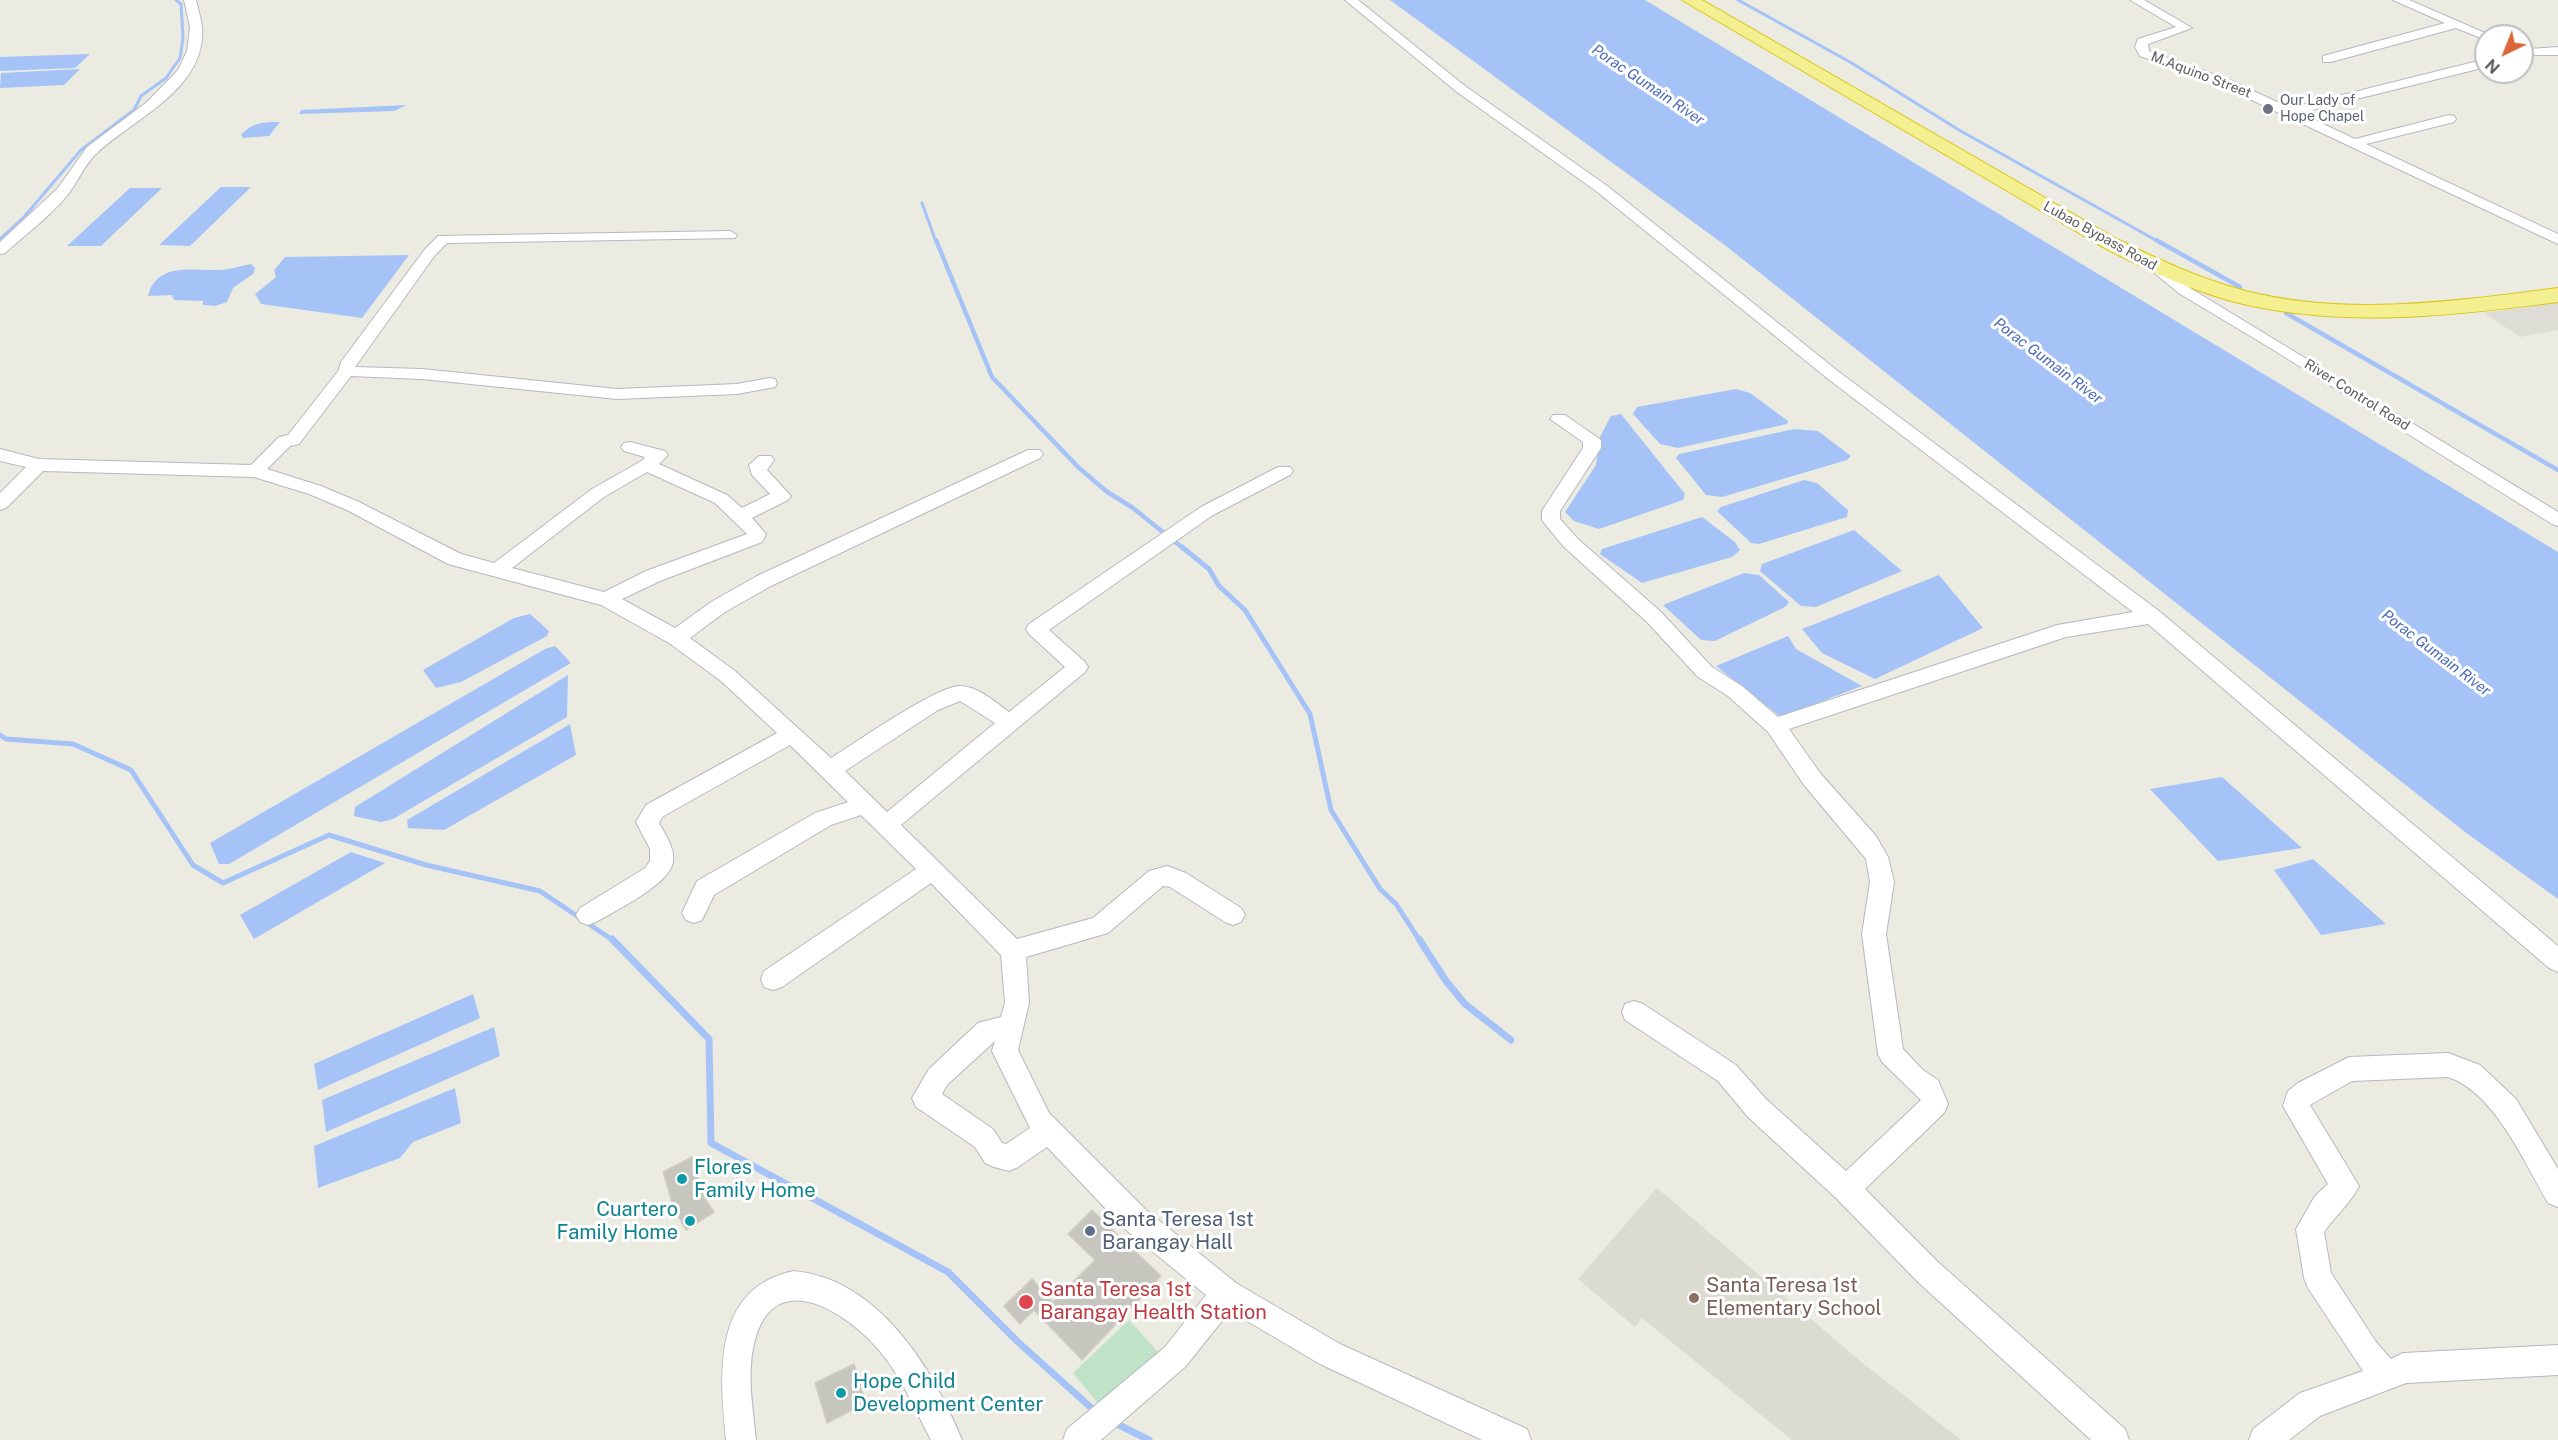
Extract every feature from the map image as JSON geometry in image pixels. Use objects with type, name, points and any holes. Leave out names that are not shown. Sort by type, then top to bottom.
[{"type":"highway","name":"Lubao Bypass Road","points":[[1690,0],[2108,242],[2157,268],[2256,300],[2323,309],[2397,311],[2472,306],[2558,295]]},
{"type":"street","points":[[0,250],[61,192],[92,151],[153,104],[178,80],[190,63],[196,35],[190,0]]},
{"type":"street","points":[[1351,0],[1461,89],[1601,188],[1833,375],[2152,616],[2558,962]]},
{"type":"street","name":"M.Aquino Street","points":[[2136,0],[2186,28],[2142,42],[2141,47],[2144,53],[2228,84],[2290,112],[2558,240]]},
{"type":"street","points":[[2398,0],[2474,31]]},
{"type":"street","points":[[2327,59],[2457,24]]},
{"type":"street","points":[[2534,52],[2558,51]]},
{"type":"street","points":[[2290,112],[2474,66]]},
{"type":"street","points":[[2354,143],[2449,119]]},
{"type":"street","points":[[255,471],[285,441],[293,440],[347,370],[347,365],[430,252],[443,239],[730,235]]},
{"type":"street","name":"River Control Road","points":[[2157,268],[2185,291],[2558,520]]},
{"type":"street","points":[[347,370],[360,373],[422,374],[611,394],[737,389],[770,383]]},
{"type":"street","points":[[1559,419],[1592,440],[1592,448],[1551,511],[1551,520],[1571,543],[1653,617],[1705,672],[1735,691],[1775,726],[1812,779],[1868,843],[1877,857],[1882,882],[1874,934],[1891,1054],[1914,1078],[1929,1089],[1935,1104],[1846,1189]]},
{"type":"street","points":[[497,570],[598,493],[659,455],[630,447]]},
{"type":"street","points":[[676,638],[696,621],[778,575],[905,517],[1034,454]]},
{"type":"street","points":[[0,455],[39,465],[255,471],[315,490],[354,506],[455,559],[608,600],[676,638],[728,676],[792,734],[1013,951],[1017,1003],[1005,1051],[1040,1122],[1136,1220],[1226,1293],[1330,1354],[1516,1440]]},
{"type":"street","points":[[740,516],[782,496],[758,471],[758,465],[765,460]]},
{"type":"street","points":[[0,504],[39,465]]},
{"type":"street","points":[[608,600],[653,576],[749,542],[757,534],[721,499],[646,465]]},
{"type":"street","points":[[886,825],[1078,667],[1036,629],[1207,511],[1284,471]]},
{"type":"street","points":[[1775,726],[2064,630],[2152,616]]},
{"type":"street","points":[[830,770],[931,705],[959,693],[971,696],[1009,722]]},
{"type":"street","points":[[588,915],[653,875],[662,863],[661,849],[647,822],[654,811],[792,734]]},
{"type":"street","points":[[694,913],[705,888],[823,819],[866,805]]},
{"type":"street","points":[[773,979],[933,870]]},
{"type":"street","points":[[1013,951],[1055,937],[1100,926],[1157,878],[1167,876],[1178,880],[1233,915]]},
{"type":"street","points":[[1634,1012],[1727,1073],[1757,1108],[1846,1189],[1928,1272],[2114,1440]]},
{"type":"street","points":[[1011,1028],[987,1031],[938,1077],[925,1098],[984,1138],[994,1154],[1009,1158],[1048,1131]]},
{"type":"street","points":[[2387,1377],[2347,1323],[2318,1278],[2310,1229],[2325,1206],[2345,1185],[2296,1106],[2297,1100],[2349,1069],[2448,1065],[2471,1073],[2507,1108],[2558,1194]]},
{"type":"street","points":[[741,1440],[735,1367],[741,1335],[753,1310],[766,1297],[794,1285],[813,1289],[843,1304],[882,1332],[901,1358],[947,1440]]},
{"type":"street","points":[[1078,1440],[1175,1357],[1226,1293]]},
{"type":"street","points":[[2264,1440],[2311,1404],[2387,1377],[2403,1368],[2558,1360]]},
{"type":"shaded area","points":[[2558,303],[2558,330],[2520,337],[2484,313]]},
{"type":"shaded area","name":"Santa Teresa 1st Elementary School","points":[[1657,1188],[1860,1361],[1961,1440],[1792,1440],[1642,1318],[1635,1327],[1578,1279]]},
{"type":"green space","points":[[1129,1320],[1159,1353],[1102,1408],[1073,1373]]},
{"type":"water","name":"Porac Gumain River","points":[[1390,0],[1645,0],[2558,552],[2558,899],[2465,832],[1726,246]]},
{"type":"water","points":[[90,54],[75,68],[0,71],[0,57]]},
{"type":"water","points":[[80,69],[64,85],[0,88],[1,73]]},
{"type":"water","points":[[407,105],[394,111],[299,114],[301,110]]},
{"type":"water","points":[[280,122],[269,136],[243,138],[241,135],[250,127],[259,124]]},
{"type":"water","points":[[221,187],[251,187],[190,246],[159,245]]},
{"type":"water","points":[[130,188],[162,188],[101,246],[67,246]]},
{"type":"water","points":[[409,255],[362,318],[261,304],[255,294],[276,277],[274,270],[285,257]]},
{"type":"water","points":[[251,264],[255,268],[253,274],[233,288],[227,302],[215,306],[203,305],[203,301],[174,300],[172,295],[148,296],[159,277],[177,270],[222,270]]},
{"type":"water","points":[[1736,389],[1750,393],[1788,421],[1787,424],[1678,448],[1660,444],[1633,414],[1637,407]]},
{"type":"water","points":[[1621,414],[1685,494],[1683,500],[1599,529],[1574,521],[1565,512],[1596,465],[1600,437],[1611,416]]},
{"type":"water","points":[[1794,429],[1818,431],[1851,456],[1847,460],[1722,497],[1706,495],[1676,458],[1679,454]]},
{"type":"water","points":[[1804,480],[1817,483],[1848,510],[1847,517],[1759,544],[1751,543],[1717,511],[1721,507]]},
{"type":"water","points":[[1702,517],[1735,542],[1740,550],[1732,557],[1642,583],[1600,554],[1602,549]]},
{"type":"water","points":[[1854,530],[1902,571],[1816,607],[1801,606],[1760,571],[1762,564]]},
{"type":"water","points":[[1744,573],[1759,575],[1789,602],[1785,607],[1715,641],[1701,640],[1663,605]]},
{"type":"water","points":[[1939,575],[1983,628],[1875,679],[1822,653],[1802,629]]},
{"type":"water","points":[[530,614],[549,631],[547,636],[461,682],[436,688],[423,670],[514,618]]},
{"type":"water","points":[[1788,636],[1796,649],[1862,686],[1781,717],[1716,666]]},
{"type":"water","points":[[555,646],[571,663],[229,864],[219,864],[210,843],[545,649]]},
{"type":"water","points":[[568,675],[567,717],[393,819],[381,822],[354,816],[355,807]]},
{"type":"water","points":[[570,724],[576,755],[444,830],[408,828],[407,820]]},
{"type":"water","points":[[2222,777],[2302,848],[2218,861],[2150,789]]},
{"type":"water","points":[[351,852],[385,863],[254,939],[240,915]]},
{"type":"water","points":[[2313,859],[2386,924],[2321,935],[2274,870]]},
{"type":"water","points":[[473,994],[480,1018],[318,1090],[314,1064]]},
{"type":"water","points":[[494,1027],[500,1056],[326,1132],[322,1100]]},
{"type":"water","points":[[455,1088],[461,1123],[413,1142],[400,1158],[318,1188],[314,1146]]},
{"type":"building","points":[[692,1157],[704,1197],[714,1212],[686,1230],[674,1209],[663,1172]]},
{"type":"building","points":[[1092,1210],[1161,1276],[1082,1360],[1034,1310],[1020,1324],[1004,1306],[1032,1279],[1053,1302],[1095,1260],[1068,1234]]},
{"type":"building","name":"Hope Child Development Center","points":[[854,1364],[866,1403],[827,1423],[815,1383]]},
{"type":"waterway","points":[[0,239],[24,217],[81,150],[134,110],[141,96],[166,78],[180,58],[183,38],[181,4],[176,0]]},
{"type":"waterway","points":[[1738,0],[1850,62],[1959,130],[2159,242]]},
{"type":"waterway","points":[[922,203],[936,242]]},
{"type":"waterway","points":[[936,240],[992,377],[1078,467],[1106,491],[1133,508],[1184,549]]},
{"type":"waterway","points":[[2156,240],[2240,287]]},
{"type":"waterway","points":[[2286,313],[2558,470]]},
{"type":"waterway","points":[[1182,547],[1209,569],[1219,586],[1245,610],[1310,714],[1331,810],[1380,889],[1396,904],[1420,941]]},
{"type":"waterway","points":[[0,735],[6,739],[73,744],[131,770],[193,865],[223,883],[329,835],[426,865],[540,891],[614,941]]},
{"type":"waterway","points":[[1419,939],[1446,981],[1465,1004],[1511,1040]]},
{"type":"waterway","points":[[614,941],[709,1039],[711,1143],[948,1272],[1018,1342],[1097,1413]]},
{"type":"waterway","points":[[1113,1422],[1149,1440]]},
{"type":"place","name":"Our Lady of Hope Chapel","points":[[2268,109]]},
{"type":"place","name":"Flores Family Home","points":[[682,1179]]},
{"type":"place","name":"Cuartero Family Home","points":[[690,1221]]},
{"type":"place","name":"Santa Teresa 1st Barangay Hall","points":[[1090,1231]]},
{"type":"place","name":"Santa Teresa 1st Elementary School","points":[[1694,1298]]},
{"type":"place","name":"Santa Teresa 1st Barangay Health Station","points":[[1026,1302]]},
{"type":"place","name":"Hope Child Development Center","points":[[841,1393]]}]
